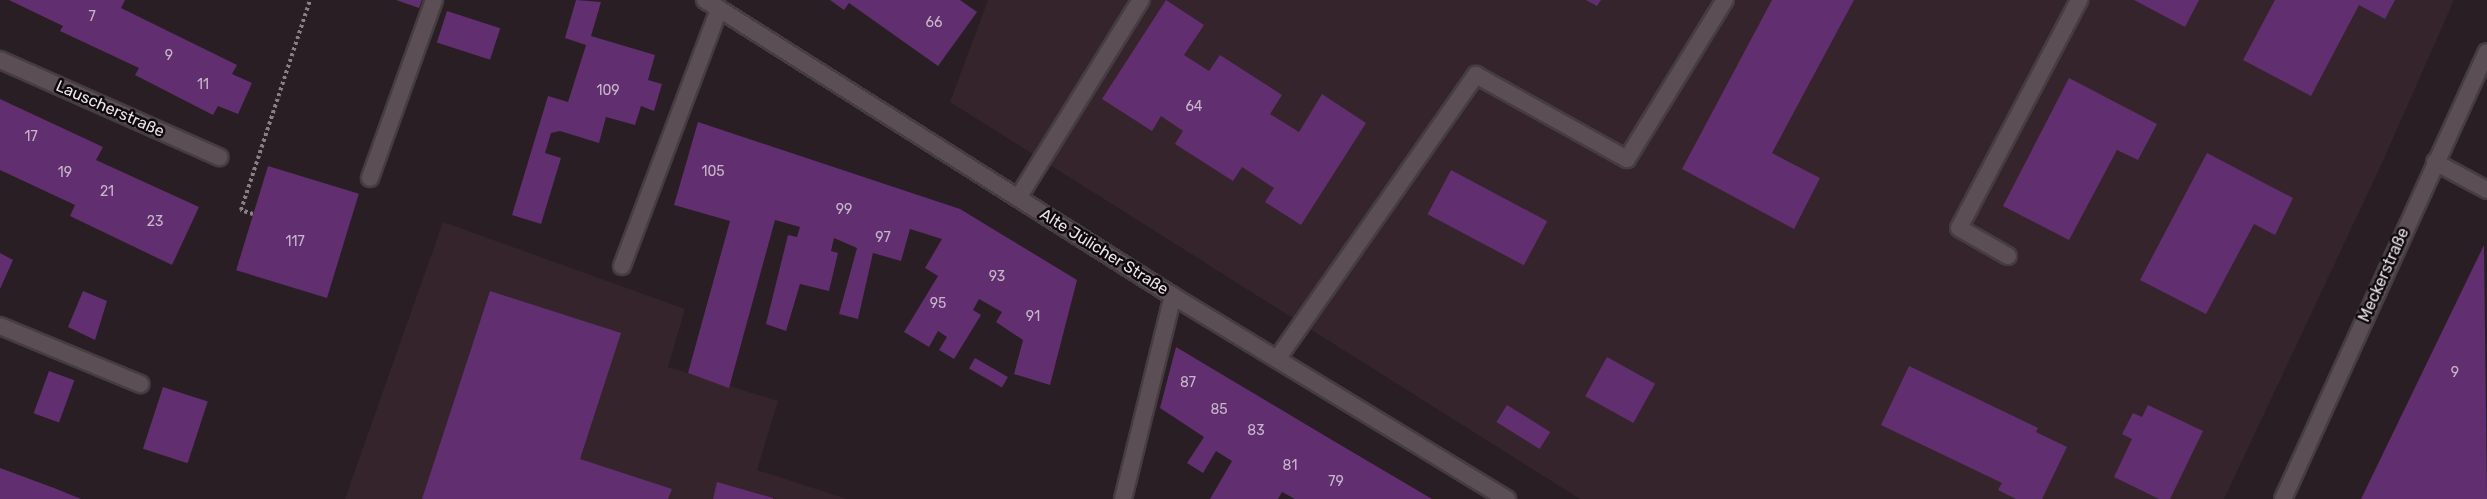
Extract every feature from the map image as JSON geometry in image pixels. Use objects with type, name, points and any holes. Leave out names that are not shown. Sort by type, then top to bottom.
[{"type":"street","points":[[370,178],[434,0]]},
{"type":"street","points":[[1018,198],[1141,0]]},
{"type":"street","points":[[1277,359],[1476,75],[1627,159],[1725,0]]},
{"type":"street","points":[[2008,256],[1959,228],[2079,0]]},
{"type":"street","points":[[622,266],[712,5]]},
{"type":"street","name":"Alte Jülicher Straße","points":[[712,5],[1173,296],[1507,499]]},
{"type":"street","name":"Meckerstraße","points":[[2283,499],[2487,52]]},
{"type":"street","name":"Lauscherstraße","points":[[0,60],[219,157]]},
{"type":"street","points":[[2435,162],[2487,190]]},
{"type":"street","points":[[1123,499],[1173,296]]},
{"type":"street","points":[[0,326],[140,384]]},
{"type":"path","points":[[253,214],[241,210],[310,0]]},
{"type":"shaded area","points":[[988,0],[2454,0],[2382,163],[2224,499],[1580,499],[950,102]]},
{"type":"shaded area","points":[[443,222],[685,309],[668,367],[778,401],[757,470],[847,499],[345,499]]},
{"type":"building","points":[[9,0],[125,0],[121,8],[237,65],[232,74],[252,83],[238,114],[218,106],[213,115],[135,75],[139,68],[60,31],[63,26]]},
{"type":"building","points":[[396,0],[422,0],[419,8]]},
{"type":"building","points":[[576,0],[601,2],[591,36],[655,55],[648,80],[662,84],[654,111],[641,106],[635,125],[606,117],[599,143],[560,131],[551,133],[545,153],[561,158],[541,224],[512,215],[548,96],[568,102],[586,45],[565,38]]},
{"type":"building","points":[[830,0],[960,0],[977,12],[938,66],[849,3],[844,10]]},
{"type":"building","points":[[1166,0],[1204,25],[1184,55],[1209,71],[1220,55],[1282,95],[1270,114],[1299,132],[1322,94],[1366,123],[1301,225],[1265,202],[1274,188],[1242,167],[1233,181],[1175,144],[1183,131],[1161,116],[1152,131],[1102,99]]},
{"type":"building","points":[[1586,0],[1601,0],[1597,6]]},
{"type":"building","points":[[1772,0],[1854,0],[1772,153],[1820,178],[1794,229],[1682,169]]},
{"type":"building","points":[[2134,0],[2199,0],[2185,27]]},
{"type":"building","points":[[2275,0],[2395,0],[2385,19],[2359,5],[2311,96],[2243,60]]},
{"type":"building","points":[[447,11],[500,28],[490,60],[437,42]]},
{"type":"building","points":[[2069,78],[2157,124],[2138,160],[2117,150],[2069,240],[2003,206]]},
{"type":"building","points":[[0,99],[103,147],[96,160],[199,207],[172,265],[70,216],[75,205],[0,170]]},
{"type":"building","points":[[698,122],[960,209],[1077,280],[1050,385],[1014,374],[1023,340],[996,322],[1002,312],[979,299],[973,310],[981,315],[954,359],[939,350],[947,337],[938,331],[929,347],[904,332],[938,276],[925,268],[942,239],[910,229],[901,261],[873,253],[858,319],[839,314],[857,248],[834,238],[831,251],[838,253],[829,291],[800,284],[786,331],[766,324],[788,235],[797,237],[800,227],[775,220],[729,388],[688,373],[730,221],[674,205]]},
{"type":"building","points":[[2207,153],[2293,198],[2275,235],[2254,224],[2206,314],[2140,280]]},
{"type":"building","points":[[268,166],[359,194],[327,298],[236,270]]},
{"type":"building","points":[[1451,170],[1547,221],[1524,265],[1428,214]]},
{"type":"building","points":[[2484,245],[2487,499],[2361,499]]},
{"type":"building","points":[[0,253],[13,260],[0,289]]},
{"type":"building","points":[[83,291],[107,301],[95,340],[68,327]]},
{"type":"building","points":[[490,291],[621,333],[580,459],[672,489],[668,499],[422,499]]},
{"type":"building","points":[[1176,347],[1432,499],[1295,499],[1282,492],[1278,499],[1210,499],[1232,461],[1216,451],[1203,473],[1187,463],[1204,437],[1160,408]]},
{"type":"building","points":[[1607,357],[1655,384],[1633,423],[1585,396]]},
{"type":"building","points":[[975,358],[1008,377],[1002,387],[969,368]]},
{"type":"building","points":[[1909,366],[2038,428],[2036,432],[2067,447],[2042,499],[2016,499],[1998,490],[2002,483],[1881,425]]},
{"type":"building","points":[[49,371],[74,380],[59,423],[34,413]]},
{"type":"building","points":[[163,387],[208,402],[188,463],[143,449]]},
{"type":"building","points":[[1507,405],[1550,432],[1540,449],[1496,422]]},
{"type":"building","points":[[2148,405],[2203,431],[2170,499],[2159,499],[2114,477],[2132,439],[2122,434],[2133,413],[2142,417]]},
{"type":"building","points":[[0,468],[54,488],[81,499],[0,499]]},
{"type":"building","points":[[717,482],[773,498],[773,499],[713,499]]}]
